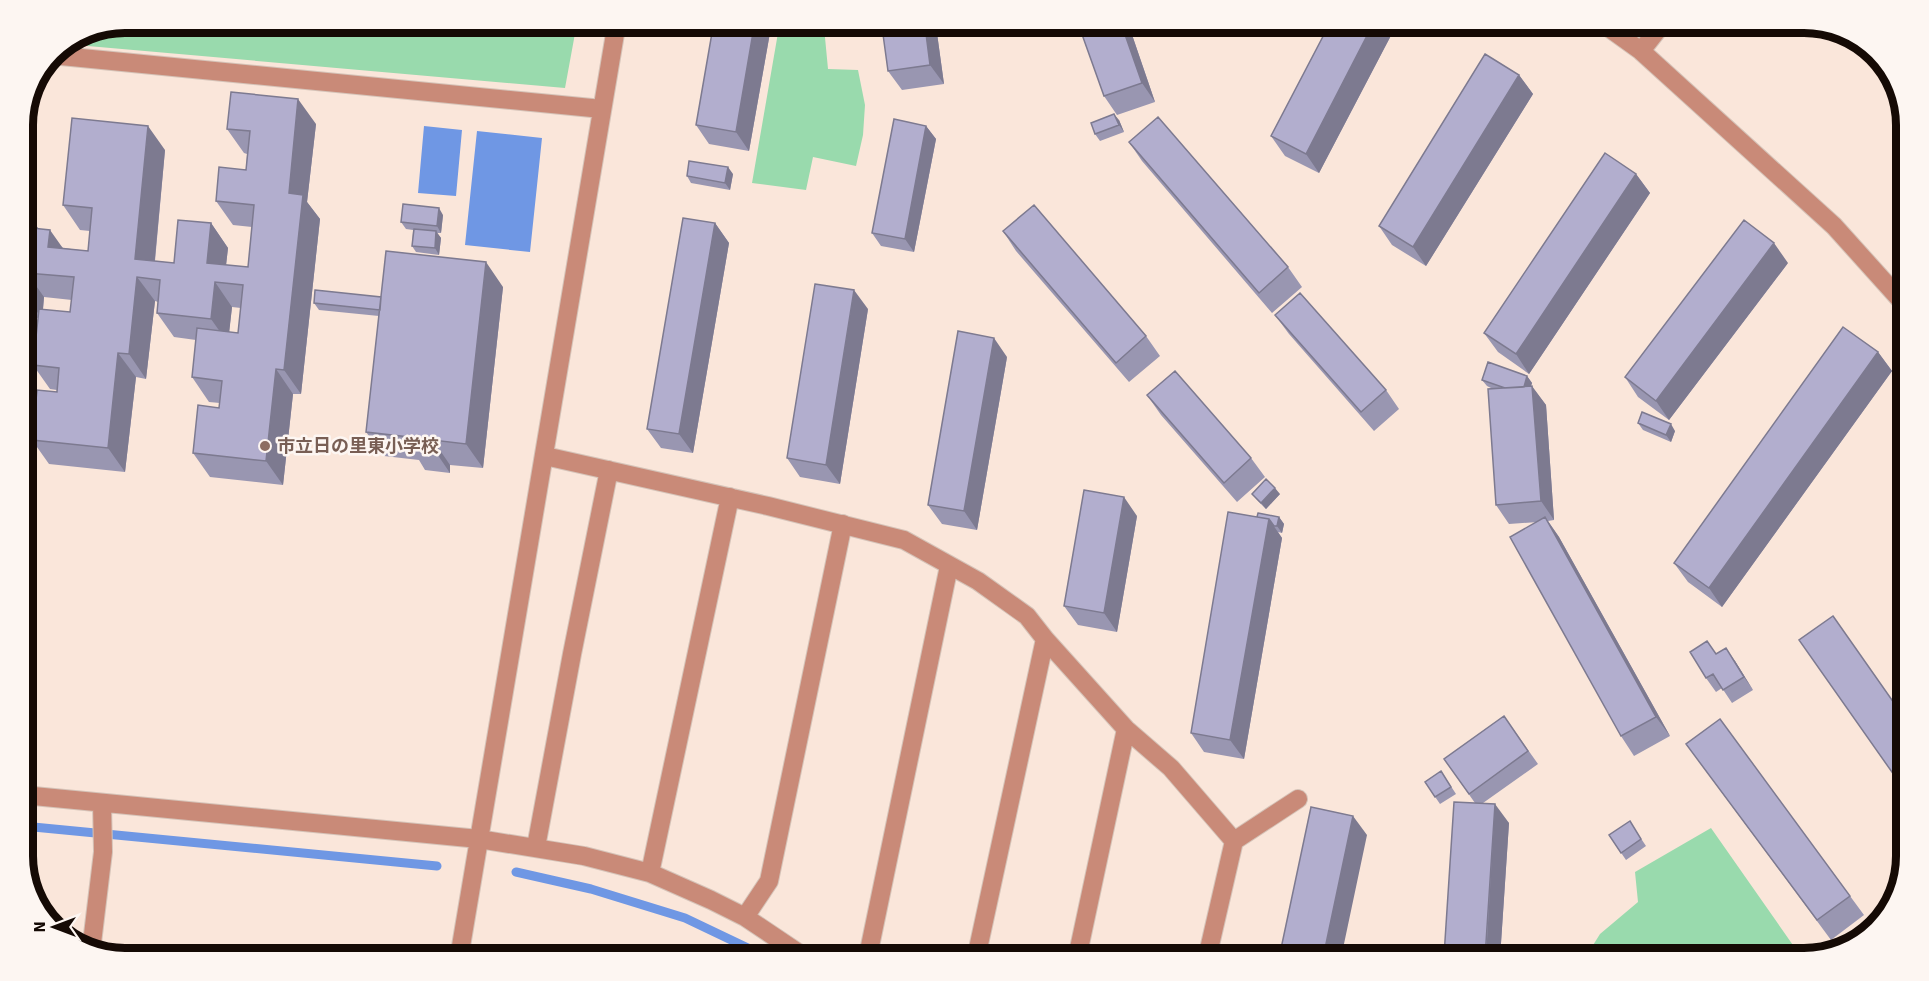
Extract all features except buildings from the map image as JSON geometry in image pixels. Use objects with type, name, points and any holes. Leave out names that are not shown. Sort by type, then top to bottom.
[{"type":"street","points":[[461,948],[615,33]]},
{"type":"street","points":[[1616,33],[1641,51],[1834,226],[1896,295]]},
{"type":"street","points":[[1641,51],[1655,33]]},
{"type":"street","points":[[64,56],[602,109]]},
{"type":"street","points":[[545,456],[730,497],[904,540],[978,581],[1027,616],[1126,729],[1171,768],[1234,841]]},
{"type":"street","points":[[536,847],[609,471]]},
{"type":"street","points":[[650,873],[730,497]]},
{"type":"street","points":[[746,917],[769,882],[843,524]]},
{"type":"street","points":[[870,948],[949,566]]},
{"type":"street","points":[[978,948],[1045,639]]},
{"type":"street","points":[[1079,948],[1126,729]]},
{"type":"street","points":[[33,796],[479,839],[584,856],[650,873],[746,917],[791,948]]},
{"type":"street","points":[[1209,948],[1234,841],[1298,799]]},
{"type":"street","points":[[92,942],[103,852],[102,802]]},
{"type":"green space","points":[[124,33],[575,33],[565,88],[79,45],[95,38]]},
{"type":"green space","points":[[778,33],[825,33],[828,69],[858,70],[865,105],[863,135],[856,166],[813,157],[806,190],[752,183]]},
{"type":"green space","points":[[1711,828],[1795,948],[1591,948],[1600,934],[1638,902],[1635,872]]},
{"type":"water","points":[[424,126],[462,130],[456,196],[418,193]]},
{"type":"water","points":[[477,131],[542,138],[530,252],[465,245]]},
{"type":"waterway","points":[[33,827],[437,866]]},
{"type":"waterway","points":[[516,872],[591,889],[685,918],[748,948]]},
{"type":"place","name":"市立日の里東小学校","points":[[265,446]]}]
